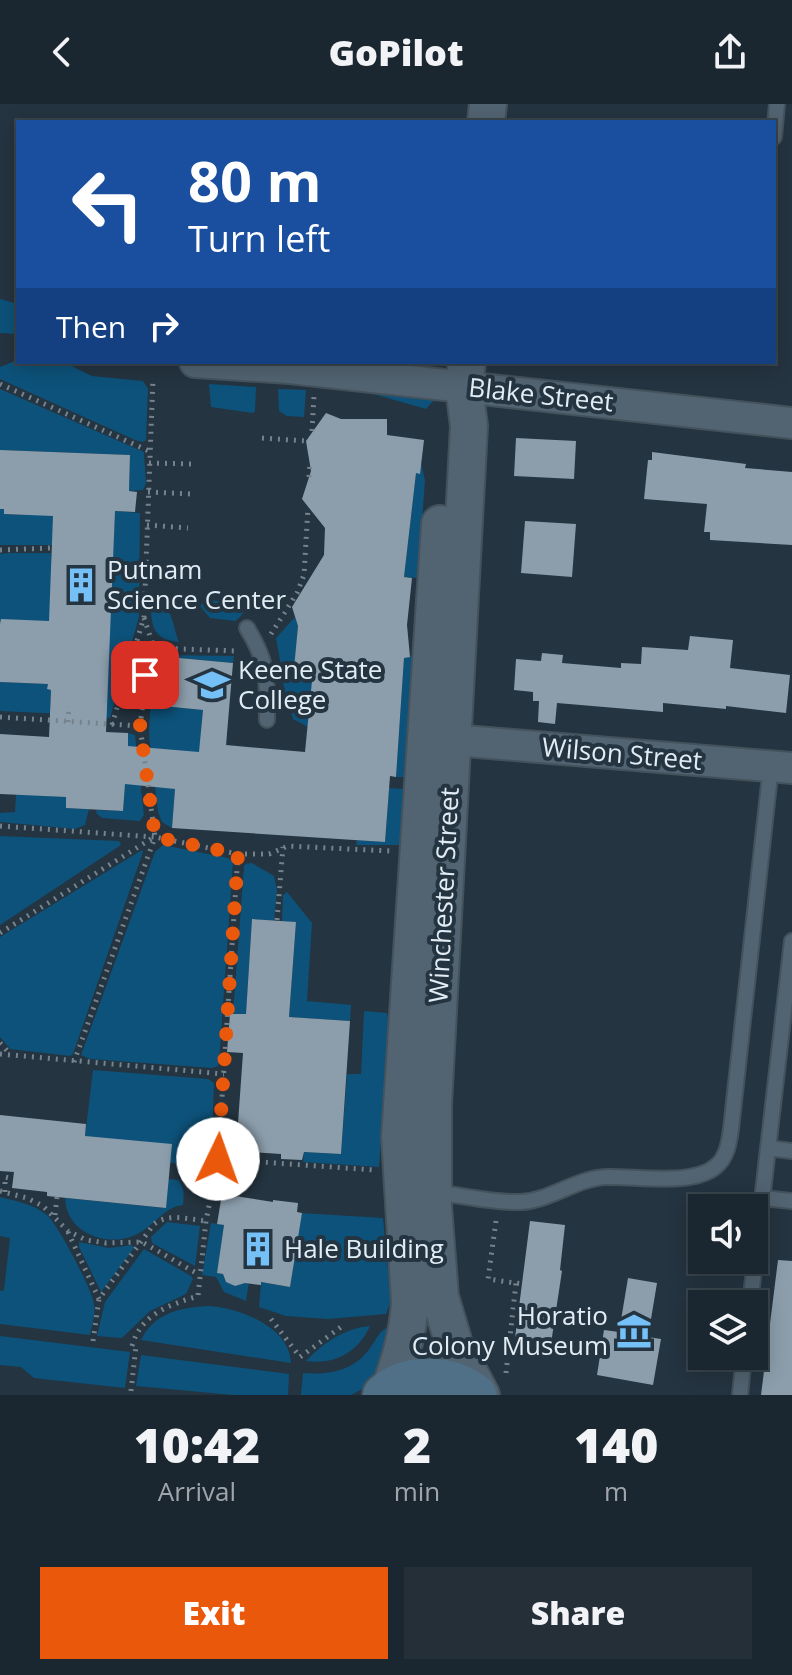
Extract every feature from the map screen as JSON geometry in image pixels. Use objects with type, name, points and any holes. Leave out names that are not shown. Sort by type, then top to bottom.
[{"type":"main road","points":[[386,1393],[409,1382],[430,1379],[487,1392]]},
{"type":"street","name":"Blake Street","points":[[227,364],[466,374],[792,423]]},
{"type":"street","name":"Winchester Street","points":[[466,374],[469,426],[433,1105],[433,1206],[437,1269],[445,1320],[467,1372],[487,1392]]},
{"type":"street","name":"Winchester Street","points":[[386,1393],[404,1348],[409,1323],[400,1137],[446,429],[466,374]]},
{"type":"street","name":"Wilson Street","points":[[453,740],[781,767]]},
{"type":"lane","points":[[247,628],[264,658],[267,720]]},
{"type":"lane","points":[[447,1194],[521,1202],[536,1200],[587,1179],[700,1175],[714,1169],[724,1158],[731,1129],[781,767]]},
{"type":"lane","points":[[762,1194],[788,1005],[792,941]]},
{"type":"lane","points":[[776,1077],[792,1078]]},
{"type":"lane","points":[[768,1148],[792,1151]]},
{"type":"lane","points":[[768,1199],[792,1201]]},
{"type":"lane","points":[[740,1395],[743,1370]]},
{"type":"path","points":[[112,725],[144,617],[153,378]]},
{"type":"path","points":[[0,384],[149,451]]},
{"type":"path","points":[[312,431],[315,387]]},
{"type":"path","points":[[262,438],[306,441]]},
{"type":"path","points":[[149,463],[193,464]]},
{"type":"path","points":[[309,477],[310,464]]},
{"type":"path","points":[[137,495],[191,494]]},
{"type":"path","points":[[147,525],[188,528]]},
{"type":"path","points":[[0,550],[51,548]]},
{"type":"path","points":[[144,617],[154,648]]},
{"type":"path","points":[[74,1062],[155,837],[140,726],[149,654]]},
{"type":"path","points":[[68,722],[69,706]]},
{"type":"path","points":[[0,717],[140,726]]},
{"type":"path","points":[[0,826],[155,837],[238,854],[269,854],[283,847],[391,851]]},
{"type":"path","points":[[0,933],[155,837]]},
{"type":"path","points":[[277,920],[283,847]]},
{"type":"path","points":[[131,1391],[134,1346],[139,1327],[155,1313],[198,1296],[198,1274],[218,1159],[238,854]]},
{"type":"path","points":[[0,1043],[11,1055]]},
{"type":"path","points":[[0,1054],[224,1074]]},
{"type":"path","points":[[218,1159],[387,1171]]},
{"type":"path","points":[[13,1179],[5,1177],[2,1192],[27,1198],[55,1216],[68,1231],[99,1299]]},
{"type":"path","points":[[55,1216],[57,1197]]},
{"type":"path","points":[[487,1392],[519,1283],[488,1279],[499,1200]]},
{"type":"path","points":[[93,1341],[99,1299],[154,1224],[163,1218],[206,1221]]},
{"type":"path","points":[[68,1231],[86,1240],[106,1243],[142,1242],[198,1274]]},
{"type":"path","points":[[271,1319],[300,1357],[341,1327]]},
{"type":"shaded area","points":[[0,299],[16,303],[16,334],[0,333]]},
{"type":"shaded area","points":[[16,361],[16,364],[67,364],[92,376],[143,381],[148,389],[146,440],[135,440],[0,379],[0,367]]},
{"type":"shaded area","points":[[209,384],[256,387],[255,411],[211,407]]},
{"type":"shaded area","points":[[342,385],[433,398],[434,400],[426,409]]},
{"type":"shaded area","points":[[0,389],[144,452],[146,483],[143,490],[129,491],[130,455],[0,450]]},
{"type":"shaded area","points":[[278,389],[306,390],[304,417],[287,416],[279,411]]},
{"type":"shaded area","points":[[421,463],[425,480],[418,578],[404,577],[416,473]]},
{"type":"shaded area","points":[[0,509],[4,509],[4,514],[33,515],[59,511],[52,545],[0,545]]},
{"type":"shaded area","points":[[115,511],[140,513],[139,617],[110,718],[74,717]]},
{"type":"shaded area","points":[[51,553],[51,560],[55,561],[52,626],[0,624],[0,554]]},
{"type":"shaded area","points":[[206,600],[242,603],[244,611],[235,621],[210,618],[200,606]]},
{"type":"shaded area","points":[[150,601],[164,606],[168,611],[179,642],[158,634],[153,624]]},
{"type":"shaded area","points":[[295,617],[298,626],[294,672],[281,666],[276,638]]},
{"type":"shaded area","points":[[165,655],[234,656],[233,663],[168,657],[164,706],[203,710],[201,731],[227,734],[226,755],[175,789],[172,828],[162,822],[158,812],[149,736],[152,668],[155,659]]},
{"type":"shaded area","points":[[412,656],[404,777],[396,777],[404,658]]},
{"type":"shaded area","points":[[286,677],[313,681],[308,727],[293,719],[282,680]]},
{"type":"shaded area","points":[[0,682],[48,684],[47,689],[51,690],[50,709],[65,710],[64,714],[0,711]]},
{"type":"shaded area","points":[[128,733],[135,735],[144,815],[140,821],[102,818],[96,810],[123,811]]},
{"type":"shaded area","points":[[389,788],[404,789],[401,845],[356,845],[357,840],[385,842]]},
{"type":"shaded area","points":[[16,794],[66,797],[66,808],[89,809],[85,825],[75,829],[0,822],[0,813],[15,812]]},
{"type":"shaded area","points":[[0,836],[119,841],[121,845],[0,925]]},
{"type":"shaded area","points":[[163,845],[228,858],[233,862],[219,1062],[212,1068],[90,1059],[81,1055],[155,852]]},
{"type":"shaded area","points":[[142,850],[73,1054],[10,1049],[0,1037],[0,937]]},
{"type":"shaded area","points":[[252,863],[274,876],[277,890],[274,921],[252,919],[246,1014],[233,1014],[244,867]]},
{"type":"shaded area","points":[[287,892],[312,923],[307,1001],[351,1005],[350,1021],[289,1017],[296,923],[282,921],[283,895]]},
{"type":"shaded area","points":[[364,1011],[387,1013],[389,1028],[379,1167],[303,1162],[304,1152],[341,1154],[347,1074],[361,1074]]},
{"type":"shaded area","points":[[93,1070],[208,1079],[214,1083],[211,1159],[204,1183],[192,1184],[190,1165],[170,1163],[85,1136]]},
{"type":"shaded area","points":[[168,1179],[180,1183],[184,1192],[183,1205],[171,1209],[141,1232],[129,1237],[104,1239],[92,1236],[73,1221],[67,1211],[65,1198],[165,1208]]},
{"type":"shaded area","points":[[0,1197],[42,1211],[58,1230],[92,1297],[94,1312],[90,1335],[0,1324],[0,1291],[4,1290],[10,1238],[0,1236]]},
{"type":"shaded area","points":[[301,1213],[383,1218],[391,1301],[386,1314],[328,1319],[286,1316],[259,1307],[261,1282],[290,1287]]},
{"type":"shaded area","points":[[167,1222],[200,1226],[195,1266],[152,1243],[151,1237]]},
{"type":"shaded area","points":[[211,1223],[224,1225],[217,1273],[223,1274],[226,1282],[235,1286],[249,1281],[246,1301],[224,1292],[216,1277],[202,1275]]},
{"type":"shaded area","points":[[79,1242],[109,1248],[132,1245],[134,1248],[101,1292]]},
{"type":"shaded area","points":[[144,1249],[191,1276],[193,1279],[186,1294],[150,1311],[122,1338],[97,1336],[105,1302]]},
{"type":"shaded area","points":[[209,1306],[248,1315],[273,1330],[288,1350],[291,1363],[141,1340],[153,1323],[169,1313]]},
{"type":"shaded area","points":[[370,1326],[359,1343],[344,1355],[326,1361],[306,1361],[335,1338]]},
{"type":"shaded area","points":[[386,1328],[399,1330],[372,1384],[351,1395],[301,1395],[303,1373],[332,1372],[349,1367],[364,1356]]},
{"type":"shaded area","points":[[0,1336],[130,1352],[125,1388],[34,1378],[21,1367],[0,1365]]},
{"type":"shaded area","points":[[141,1355],[289,1374],[288,1395],[233,1395],[136,1386]]},
{"type":"building","points":[[326,413],[341,419],[387,419],[387,435],[424,440],[420,474],[416,473],[404,577],[412,578],[407,625],[410,657],[404,658],[396,777],[390,776],[385,842],[172,828],[175,789],[125,784],[123,811],[66,808],[66,797],[0,794],[0,734],[49,737],[51,690],[47,689],[48,684],[0,682],[0,624],[1,619],[49,621],[53,516],[4,514],[4,509],[0,509],[0,450],[130,455],[129,491],[137,492],[135,512],[115,511],[106,732],[128,733],[128,746],[199,752],[203,710],[163,706],[168,657],[233,663],[226,745],[305,752],[312,681],[293,679],[298,626],[292,607],[324,555],[325,528],[302,499],[311,471],[306,441]]},
{"type":"building","points":[[516,438],[576,441],[574,479],[514,476]]},
{"type":"building","points":[[652,452],[746,464],[745,468],[792,472],[792,545],[710,540],[710,532],[704,532],[707,504],[644,499],[648,460],[652,460]]},
{"type":"building","points":[[525,521],[576,524],[572,577],[521,573]]},
{"type":"building","points":[[690,636],[733,640],[730,668],[790,675],[786,713],[663,703],[663,712],[557,703],[555,724],[538,722],[539,701],[533,701],[533,692],[514,690],[516,659],[541,661],[542,653],[563,655],[562,663],[621,668],[621,663],[641,664],[642,647],[688,650]]},
{"type":"building","points":[[252,919],[296,922],[289,1017],[350,1021],[341,1154],[304,1152],[302,1160],[281,1159],[281,1154],[236,1151],[243,1053],[227,1052],[230,1014],[246,1014]]},
{"type":"building","points":[[0,1115],[86,1124],[85,1136],[172,1144],[166,1208],[47,1196],[47,1192],[12,1188],[14,1172],[0,1171]]},
{"type":"building","name":"Hale Building","points":[[222,1194],[298,1203],[297,1212],[302,1213],[290,1287],[261,1282],[261,1285],[245,1283],[235,1286],[226,1282],[223,1274],[217,1273],[224,1225],[217,1224]]},
{"type":"building","points":[[530,1221],[565,1225],[562,1271],[550,1350],[514,1346]]},
{"type":"building","points":[[778,1260],[792,1261],[792,1395],[761,1395],[764,1370],[768,1370],[768,1339]]},
{"type":"building","name":"Horatio Colony Museum","points":[[628,1278],[657,1283],[648,1337],[661,1339],[653,1385],[597,1375],[604,1330],[619,1332]]},
{"type":"place","name":"Putnam Science Center","points":[[81,585]]},
{"type":"place","name":"Keene State College","points":[[212,685]]},
{"type":"place","name":"Hale Building","points":[[258,1249]]},
{"type":"place","name":"Horatio Colony Museum","points":[[634,1331]]},
{"type":"route","points":[[145,675],[140,726],[155,837],[238,854],[218,1159]]}]
